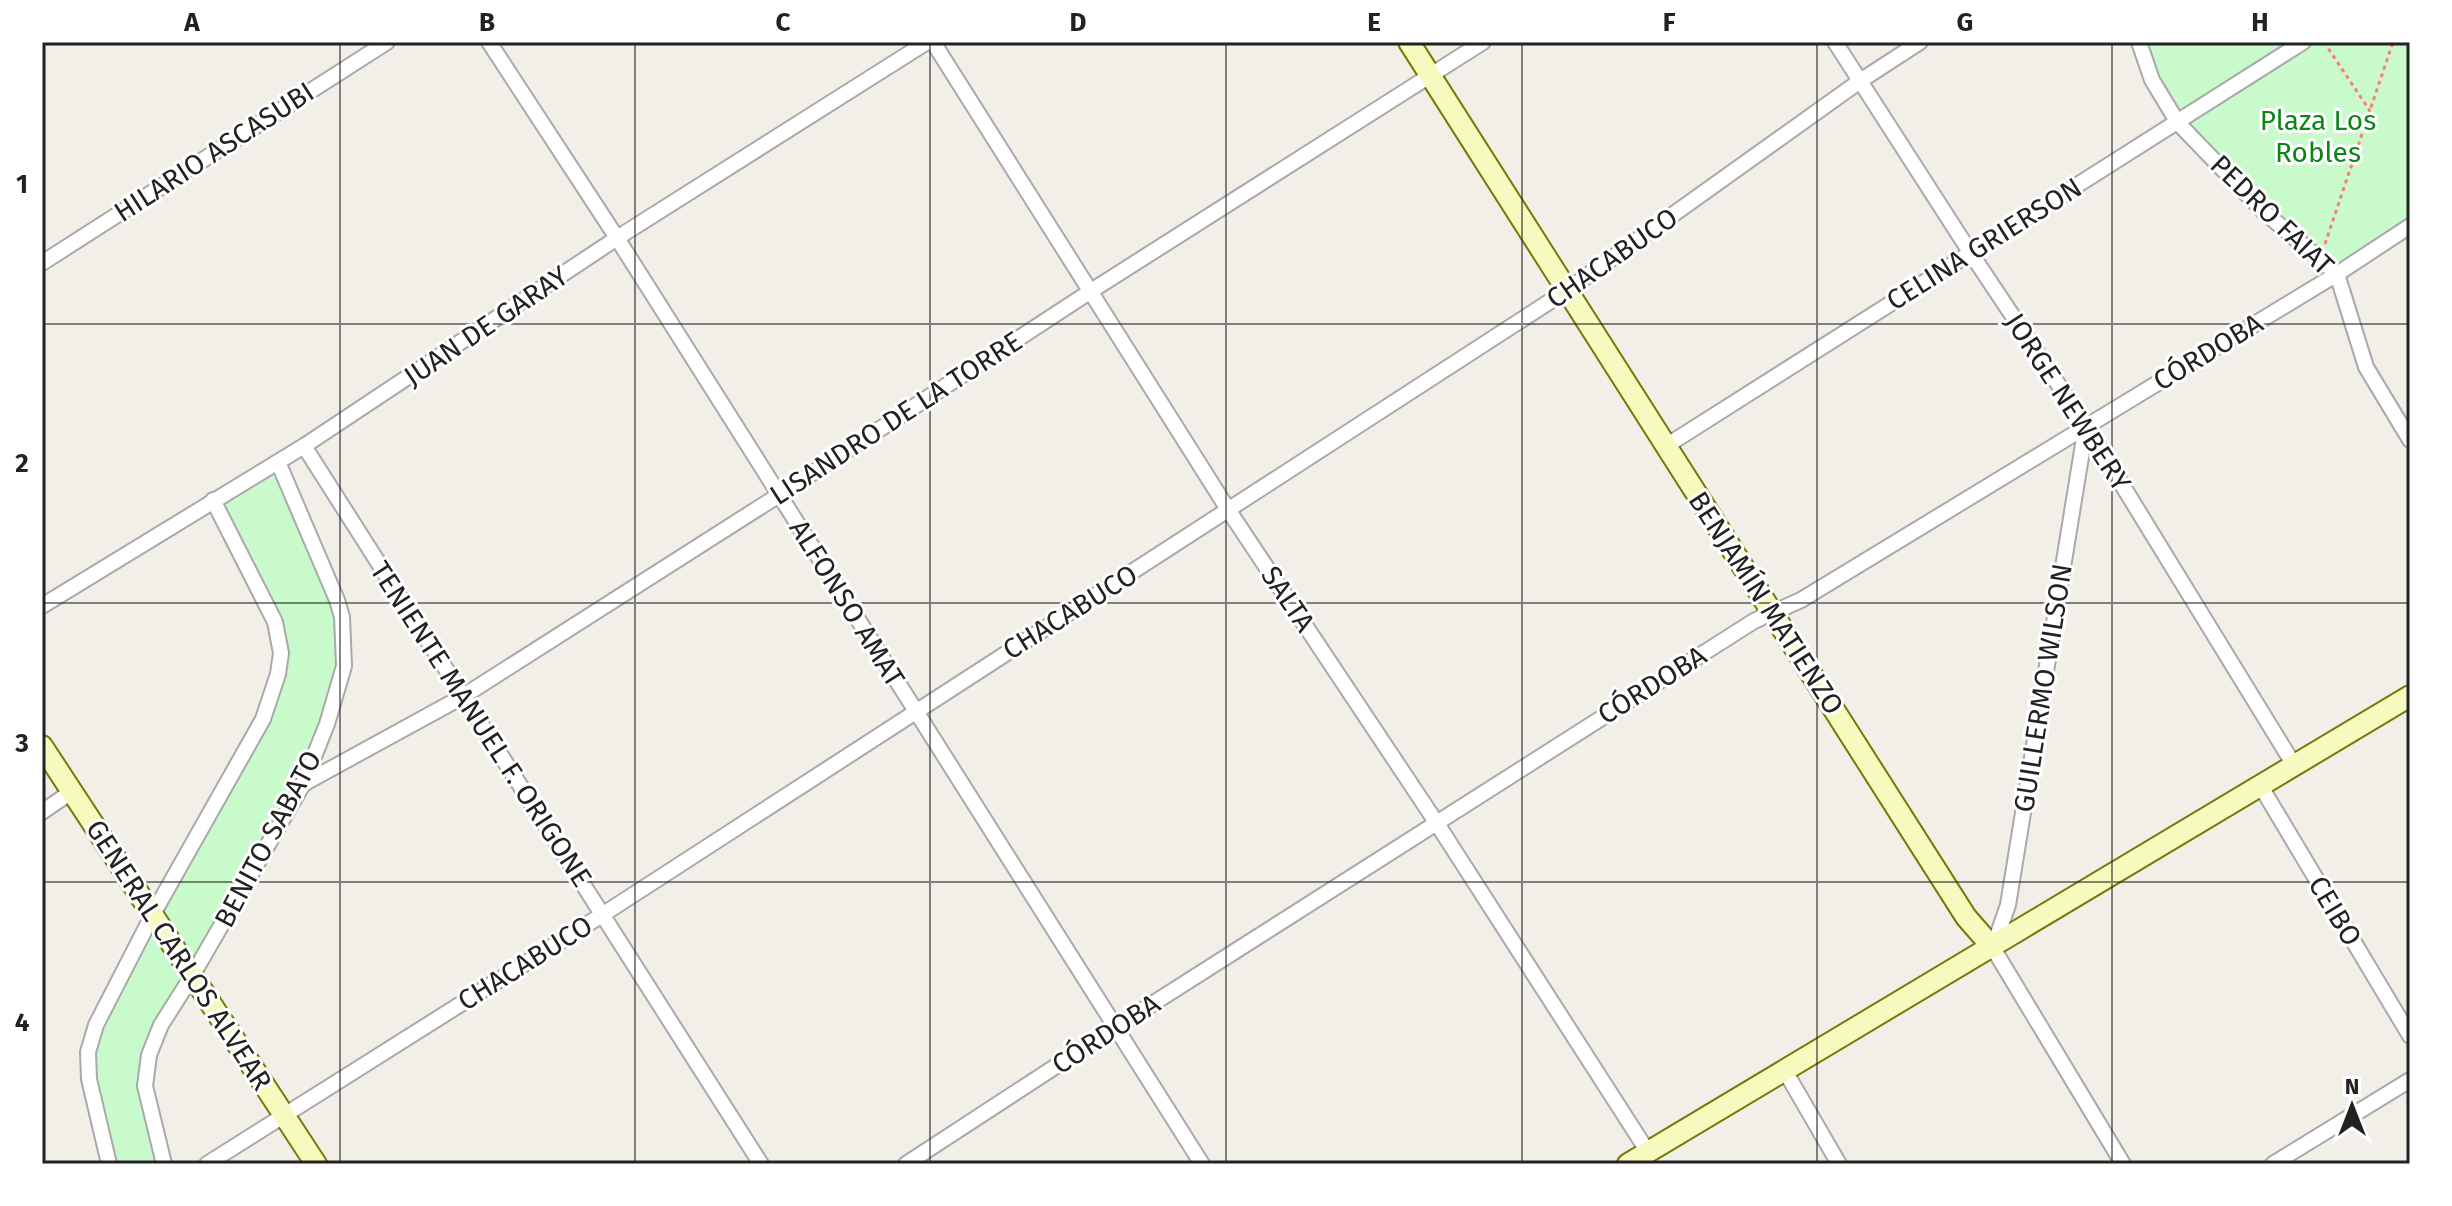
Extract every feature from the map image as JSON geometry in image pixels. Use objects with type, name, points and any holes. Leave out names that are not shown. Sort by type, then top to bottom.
[{"type":"street","name":"HILARIO ASCASUBI","points":[[42,263],[387,42]]},
{"type":"street","name":"ALFONSO AMAT","points":[[489,42],[617,238],[1202,1164]]},
{"type":"street","name":"JUAN DE GARAY","points":[[42,606],[304,446],[617,238],[927,42]]},
{"type":"street","name":"SALTA","points":[[933,42],[1229,511],[1436,822],[1648,1152]]},
{"type":"street","name":"BENJAMÍN MATIENZO","points":[[1409,42],[1966,917],[1993,948],[2123,1164]]},
{"type":"street","name":"LISANDRO DE LA TORRE","points":[[303,784],[462,697],[1483,42]]},
{"type":"street","name":"JORGE NEWBERY","points":[[1835,42],[2086,426],[2294,765]]},
{"type":"street","name":"CHACABUCO","points":[[207,1164],[602,915],[1566,291],[1860,81],[1920,42]]},
{"type":"street","name":"PEDRO FAIAT","points":[[2139,42],[2152,80],[2178,123],[2263,211],[2337,274],[2366,367],[2410,440]]},
{"type":"street","name":"CELINA GRIERSON","points":[[1666,446],[2303,42]]},
{"type":"street","name":"CÓRDOBA","points":[[906,1164],[1754,621],[1801,600],[2337,274],[2410,226]]},
{"type":"street","name":"GUILLERMO WILSON","points":[[1993,948],[2008,905],[2086,426]]},
{"type":"street","name":"TENIENTE MANUEL F. ORIGONE","points":[[304,446],[761,1164]]},
{"type":"street","name":"BENITO SABATO","points":[[164,1164],[145,1086],[149,1055],[161,1025],[303,784],[340,687],[345,646],[342,617],[327,572],[278,462]]},
{"type":"street","points":[[109,1164],[89,1079],[88,1052],[96,1025],[153,914],[263,719],[278,674],[281,653],[275,622],[213,500]]},
{"type":"street","points":[[1628,1164],[2410,696]]},
{"type":"street","name":"GENERAL CARLOS ALVEAR","points":[[42,746],[316,1164]]},
{"type":"street","name":"CEIBO","points":[[2260,785],[2410,1036]]},
{"type":"street","points":[[42,812],[71,792]]},
{"type":"street","points":[[1785,1071],[1839,1164]]},
{"type":"street","points":[[2273,1164],[2410,1080]]},
{"type":"path","points":[[2324,42],[2370,111]]},
{"type":"path","points":[[2320,259],[2393,42]]},
{"type":"green space","name":"Plaza Los Robles","points":[[2139,42],[2410,42],[2410,226],[2337,274],[2178,123]]},
{"type":"green space","points":[[278,462],[334,586],[345,646],[303,784],[161,1025],[145,1086],[164,1164],[109,1164],[89,1079],[96,1025],[274,691],[275,622],[213,500]]}]
